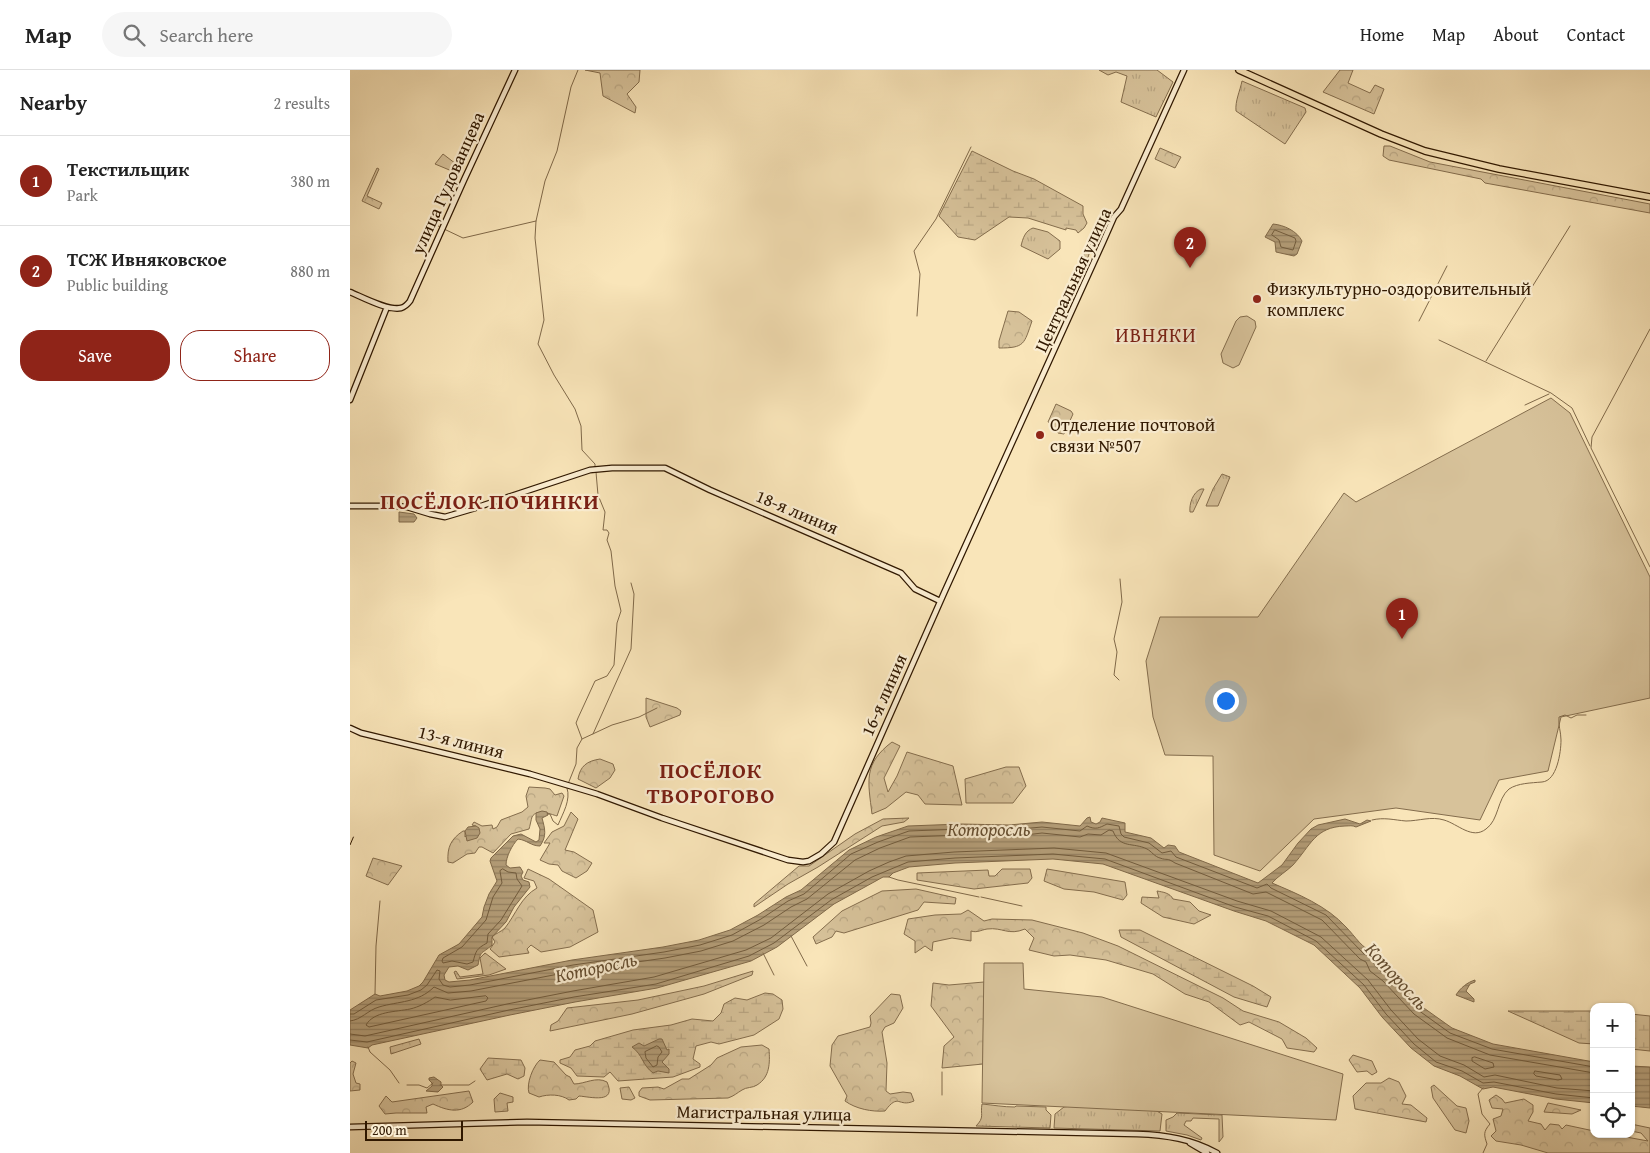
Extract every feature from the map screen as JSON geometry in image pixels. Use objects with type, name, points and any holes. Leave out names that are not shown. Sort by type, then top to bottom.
[{"type":"highway","points":[[1239,70],[1381,134],[1425,151],[1505,170],[1650,197]]},
{"type":"street","name":"улица Гудованцева","points":[[387,307],[398,309],[405,307],[410,301],[516,70]]},
{"type":"street","name":"Центральная улица","points":[[985,502],[1114,218],[1121,210],[1184,70]]},
{"type":"street","points":[[350,292],[387,307],[350,400]]},
{"type":"street","name":"18-я линия","points":[[350,506],[407,507],[445,517],[596,469],[666,468],[710,490],[902,573],[915,590],[940,601]]},
{"type":"street","name":"16-я линия","points":[[754,850],[798,862],[809,861],[821,854],[834,842],[985,502]]},
{"type":"street","name":"13-я линия","points":[[350,728],[362,733],[565,784],[754,850]]},
{"type":"street","name":"Магистральная улица","points":[[350,1128],[528,1122],[1137,1134],[1190,1140],[1209,1152],[1218,1153]]},
{"type":"green space","points":[[585,70],[640,70],[639,82],[627,94],[636,107],[635,113],[603,96],[600,73]]},
{"type":"green space","points":[[1099,70],[1157,70],[1173,82],[1156,117],[1121,102],[1127,76],[1116,72],[1108,75]]},
{"type":"green space","points":[[1340,70],[1353,70],[1348,83],[1370,93],[1375,85],[1384,89],[1374,114],[1323,92]]},
{"type":"green space","points":[[1242,81],[1305,108],[1306,112],[1285,144],[1236,111]]},
{"type":"green space","points":[[1384,146],[1390,146],[1430,162],[1650,204],[1650,213],[1485,183],[1481,179],[1389,160],[1383,156]]},
{"type":"green space","points":[[1160,148],[1181,157],[1175,168],[1155,159]]},
{"type":"green space","points":[[972,151],[1034,179],[1083,206],[1083,214],[1087,223],[1084,228],[1078,233],[1076,230],[1066,228],[1066,230],[1028,218],[1009,217],[975,240],[958,237],[939,216]]},
{"type":"green space","points":[[443,154],[460,167],[459,174],[435,164]]},
{"type":"green space","points":[[377,168],[379,169],[367,196],[382,203],[379,209],[362,201]]},
{"type":"green space","points":[[1033,228],[1048,232],[1060,241],[1060,249],[1048,259],[1021,246],[1026,233]]},
{"type":"green space","points":[[1093,233],[1094,238],[1085,267],[1080,274],[1077,272]]},
{"type":"green space","points":[[1066,295],[1072,298],[1062,319],[1055,317],[1062,299]]},
{"type":"green space","points":[[1008,311],[1019,312],[1032,321],[1025,340],[1019,346],[999,348],[999,341]]},
{"type":"green space","points":[[1247,316],[1255,321],[1256,327],[1239,365],[1233,368],[1223,363],[1221,354],[1236,321],[1240,317]]},
{"type":"green space","points":[[1551,398],[1570,413],[1650,577],[1650,698],[1561,717],[1548,771],[1499,780],[1480,820],[1396,808],[1314,819],[1260,871],[1214,855],[1213,756],[1165,755],[1153,717],[1146,661],[1160,617],[1258,617],[1344,493],[1356,502]]},
{"type":"green space","points":[[1056,404],[1071,411],[1073,414],[1064,434],[1058,433],[1054,426],[1048,422]]},
{"type":"green space","points":[[1222,474],[1230,477],[1218,506],[1206,506],[1213,489]]},
{"type":"green space","points":[[1201,489],[1204,489],[1193,512],[1190,512],[1192,499]]},
{"type":"green space","points":[[646,698],[677,708],[681,711],[680,715],[650,727],[646,717]]},
{"type":"green space","points":[[892,742],[900,746],[884,778],[888,792],[907,752],[953,766],[962,805],[925,804],[918,795],[906,792],[886,808],[872,814],[869,783],[872,766],[876,758]]},
{"type":"green space","points":[[600,759],[613,764],[615,770],[610,778],[596,788],[578,779],[580,771],[585,765]]},
{"type":"green space","points":[[1006,767],[1019,767],[1026,786],[1013,803],[966,803],[965,779]]},
{"type":"green space","points":[[529,787],[550,789],[555,795],[562,793],[564,796],[557,816],[544,812],[534,814],[529,829],[511,834],[493,853],[479,847],[475,853],[467,854],[453,863],[448,862],[448,852],[453,840],[463,831],[465,831],[465,837],[476,826],[472,825],[474,822],[482,826],[492,825],[493,829],[497,827],[501,820],[522,812],[528,807],[526,796]]},
{"type":"green space","points":[[571,812],[578,819],[565,850],[574,852],[592,863],[587,871],[576,878],[562,871],[558,865],[540,860],[550,843],[544,843],[552,832],[564,826]]},
{"type":"green space","points":[[909,818],[904,822],[882,826],[754,907],[754,904],[799,866],[809,866],[855,834],[883,819]]},
{"type":"green space","points":[[373,858],[402,866],[388,885],[366,876]]},
{"type":"green space","points":[[528,869],[549,879],[593,910],[598,932],[570,947],[541,952],[531,945],[527,949],[529,953],[499,957],[490,949],[495,942],[492,937],[505,928],[527,896],[537,888],[534,881],[524,878]]},
{"type":"green space","points":[[1002,869],[1030,869],[1032,878],[1028,883],[974,889],[917,880],[917,873],[988,870],[989,876],[995,876]]},
{"type":"green space","points":[[1047,869],[1125,882],[1127,895],[1123,900],[1094,892],[1064,889],[1044,881]]},
{"type":"green space","points":[[916,889],[956,898],[955,904],[924,902],[918,910],[844,933],[836,931],[832,937],[816,944],[813,937],[842,911],[882,891]]},
{"type":"green space","points":[[1157,891],[1168,894],[1173,899],[1190,902],[1199,911],[1211,915],[1194,924],[1163,917],[1141,903],[1142,897],[1159,898]]},
{"type":"green space","points":[[968,910],[984,921],[992,919],[1032,920],[1083,933],[1118,946],[1223,998],[1243,1011],[1279,1022],[1306,1038],[1317,1048],[1314,1052],[1287,1048],[1282,1039],[1249,1022],[1240,1025],[1209,1002],[1185,994],[1153,974],[1106,960],[1070,955],[1054,956],[1029,950],[1034,938],[1025,929],[1014,932],[993,929],[977,932],[971,931],[971,941],[952,938],[933,942],[932,951],[925,946],[915,953],[915,941],[904,934],[908,919],[961,914]]},
{"type":"green space","points":[[1119,930],[1140,930],[1253,986],[1271,997],[1267,1007],[1234,997],[1121,937]]},
{"type":"green space","points":[[485,953],[506,969],[489,975],[457,979],[454,972],[456,971],[460,977],[483,974],[480,958]]},
{"type":"green space","points":[[984,963],[1023,963],[1024,989],[1102,997],[1343,1074],[1336,1120],[982,1103]]},
{"type":"green space","points":[[753,971],[752,975],[704,994],[632,1014],[550,1031],[551,1025],[558,1021],[567,1008],[638,1000],[704,986]]},
{"type":"green space","points":[[984,982],[983,1064],[942,1068],[944,1046],[954,1037],[931,1006],[933,983],[949,985]]},
{"type":"green space","points":[[765,993],[773,994],[782,1000],[783,1009],[779,1019],[754,1035],[719,1044],[711,1042],[696,1046],[693,1059],[700,1064],[700,1067],[673,1077],[618,1081],[610,1072],[604,1077],[577,1076],[571,1068],[560,1063],[560,1060],[570,1057],[575,1050],[590,1046],[595,1041],[633,1030],[671,1025],[692,1019],[713,1021],[721,1013],[724,1004],[735,998],[747,1000]]},
{"type":"green space","points":[[891,994],[900,995],[903,1008],[894,1023],[885,1027],[882,1032],[887,1063],[886,1091],[890,1094],[911,1093],[914,1101],[909,1103],[893,1102],[885,1111],[864,1109],[845,1101],[847,1096],[830,1066],[832,1045],[838,1036],[870,1027],[870,1016]]},
{"type":"green space","points":[[1508,1011],[1590,1011],[1590,1044],[1579,1043]]},
{"type":"green space","points":[[1635,1014],[1650,1016],[1650,1051],[1635,1049]]},
{"type":"green space","points":[[419,1039],[421,1044],[391,1054],[390,1047]]},
{"type":"green space","points":[[762,1045],[769,1049],[767,1074],[755,1086],[744,1089],[728,1098],[650,1100],[639,1096],[642,1088],[658,1087],[664,1089],[682,1079],[689,1079],[711,1065],[717,1058],[741,1047]]},
{"type":"green space","points":[[1353,1055],[1372,1061],[1377,1072],[1372,1075],[1367,1071],[1357,1072],[1349,1060]]},
{"type":"green space","points":[[488,1058],[521,1060],[525,1068],[524,1076],[518,1079],[507,1074],[487,1080],[480,1069]]},
{"type":"green space","points":[[540,1060],[554,1062],[570,1077],[574,1084],[603,1080],[607,1082],[609,1094],[601,1098],[579,1096],[576,1099],[569,1100],[550,1095],[539,1097],[529,1093],[528,1085],[531,1075]]},
{"type":"green space","points":[[352,1061],[356,1063],[353,1074],[356,1083],[360,1084],[360,1090],[350,1091],[350,1063]]},
{"type":"green space","points":[[1389,1078],[1399,1082],[1406,1096],[1402,1104],[1411,1105],[1427,1118],[1426,1122],[1355,1109],[1353,1096],[1366,1083],[1381,1083]]},
{"type":"green space","points":[[1434,1085],[1457,1106],[1466,1108],[1469,1121],[1466,1133],[1455,1130],[1433,1098],[1431,1087]]},
{"type":"green space","points":[[629,1087],[635,1098],[631,1100],[622,1099],[620,1088]]},
{"type":"green space","points":[[469,1091],[473,1102],[459,1110],[449,1110],[433,1104],[426,1107],[427,1113],[385,1114],[379,1106],[386,1096],[392,1102]]},
{"type":"green space","points":[[500,1093],[513,1097],[513,1102],[507,1103],[508,1111],[495,1112],[494,1099]]},
{"type":"green space","points":[[1496,1095],[1505,1103],[1524,1099],[1533,1105],[1533,1112],[1528,1121],[1541,1124],[1545,1130],[1550,1124],[1559,1125],[1562,1129],[1566,1125],[1590,1130],[1590,1138],[1632,1138],[1648,1141],[1641,1133],[1635,1132],[1635,1125],[1650,1128],[1650,1153],[1548,1153],[1521,1145],[1496,1141],[1491,1136],[1496,1131],[1493,1119],[1501,1116],[1503,1109],[1492,1108],[1489,1100]]},
{"type":"green space","points":[[1548,1103],[1581,1110],[1572,1114],[1544,1112]]},
{"type":"green space","points":[[982,1104],[1011,1107],[1046,1107],[1046,1110],[1051,1115],[1050,1128],[976,1126],[981,1118]]},
{"type":"green space","points":[[1078,1105],[1155,1110],[1162,1114],[1160,1131],[1054,1128],[1055,1114],[1064,1107]]},
{"type":"green space","points":[[1177,1113],[1222,1115],[1223,1137],[1219,1142],[1219,1119],[1193,1118],[1191,1121],[1186,1121],[1184,1125],[1202,1138],[1201,1140],[1166,1131],[1166,1120]]},
{"type":"water","points":[[1273,224],[1290,229],[1300,237],[1302,241],[1297,254],[1294,256],[1276,252],[1275,242],[1265,237]]},
{"type":"water","points":[[399,512],[414,514],[417,518],[414,522],[399,522]]},
{"type":"water","name":"Которосль","points":[[542,811],[547,812],[548,815],[542,818],[545,832],[540,846],[518,839],[510,851],[506,862],[506,865],[510,868],[520,867],[523,872],[521,876],[523,880],[529,882],[530,887],[514,907],[506,922],[492,937],[492,945],[481,954],[478,965],[468,970],[458,966],[449,967],[444,975],[445,980],[449,982],[470,980],[572,960],[663,947],[699,940],[730,930],[801,890],[849,850],[876,837],[908,826],[1009,825],[1042,822],[1080,826],[1087,818],[1090,817],[1091,822],[1096,824],[1102,818],[1125,823],[1125,832],[1151,838],[1164,848],[1168,845],[1175,846],[1179,852],[1258,883],[1282,865],[1298,843],[1311,829],[1318,825],[1345,819],[1360,824],[1367,820],[1371,821],[1356,827],[1335,827],[1320,834],[1314,838],[1293,865],[1272,883],[1312,901],[1330,913],[1363,946],[1375,953],[1378,963],[1387,970],[1392,968],[1394,977],[1421,1006],[1452,1028],[1493,1044],[1590,1061],[1590,1103],[1556,1099],[1493,1087],[1483,1089],[1460,1076],[1434,1066],[1411,1048],[1382,1017],[1360,988],[1314,945],[1266,921],[1103,864],[1053,859],[909,867],[893,873],[889,877],[883,877],[834,904],[777,947],[751,961],[657,988],[510,1015],[372,1045],[368,1048],[350,1045],[350,1010],[375,994],[380,996],[407,991],[419,986],[439,955],[459,944],[482,917],[489,894],[497,881],[490,861],[491,858],[513,836],[521,834],[536,842],[539,840],[540,829],[536,820],[536,813]]},
{"type":"water","points":[[476,826],[479,828],[480,833],[477,838],[467,841],[465,831],[468,827]]},
{"type":"water","points":[[1475,980],[1466,991],[1474,999],[1474,1002],[1456,995],[1464,986]]},
{"type":"water","points":[[662,1039],[667,1050],[669,1049],[669,1054],[662,1062],[669,1069],[669,1073],[658,1071],[653,1073],[632,1047],[639,1043],[644,1046]]},
{"type":"water","points":[[1635,1066],[1650,1067],[1650,1108],[1635,1106]]},
{"type":"water","points":[[434,1077],[441,1082],[443,1087],[438,1092],[426,1091],[432,1086],[429,1078]]},
{"type":"waterway","points":[[578,70],[571,87],[557,151],[545,181],[536,221],[535,238],[544,320],[538,344],[575,409],[581,426],[582,450],[595,464],[595,468]]},
{"type":"waterway","points":[[917,316],[920,274],[914,251],[936,219],[971,147]]},
{"type":"waterway","points":[[429,219],[441,228]]},
{"type":"waterway","points":[[444,229],[463,238],[536,221]]},
{"type":"waterway","points":[[1486,361],[1570,226]]},
{"type":"waterway","points":[[1419,321],[1447,266]]},
{"type":"waterway","points":[[1650,329],[1592,437],[1591,448],[1650,567]]},
{"type":"waterway","points":[[1439,340],[1551,393],[1572,408],[1590,446]]},
{"type":"waterway","points":[[1525,405],[1549,394]]},
{"type":"waterway","points":[[568,784],[576,764],[577,748],[582,739],[576,723],[595,681],[607,676],[614,665],[617,623],[621,611],[615,586],[611,551],[607,540],[609,533],[607,530],[603,530],[605,512],[598,495],[596,472]]},
{"type":"waterway","points":[[1119,680],[1114,675],[1117,652],[1114,639],[1122,602],[1120,579]]},
{"type":"waterway","points":[[593,734],[631,649],[634,594],[631,583]]},
{"type":"waterway","points":[[582,739],[657,708]]},
{"type":"waterway","points":[[1372,820],[1406,821],[1439,819],[1470,832],[1481,832],[1490,825],[1502,798],[1509,789],[1520,784],[1542,782],[1551,777],[1555,771],[1560,751],[1559,717],[1565,715],[1571,718],[1577,715],[1586,715]]},
{"type":"waterway","points":[[547,814],[550,814],[553,821],[558,825],[567,802],[567,788]]},
{"type":"waterway","points":[[889,877],[979,897]]},
{"type":"waterway","points":[[981,897],[1022,906]]},
{"type":"waterway","points":[[375,994],[376,946],[380,901]]},
{"type":"waterway","points":[[791,936],[807,966]]},
{"type":"waterway","points":[[763,953],[774,975]]},
{"type":"waterway","points":[[368,1047],[370,1052],[390,1070],[399,1083]]},
{"type":"waterway","points":[[942,1072],[942,1095]]},
{"type":"waterway","points":[[440,1085],[469,1085],[475,1081]]},
{"type":"waterway","points":[[407,1085],[419,1085],[427,1088],[433,1083]]},
{"type":"waterway","points":[[1483,1088],[1478,1094],[1482,1114],[1490,1124],[1485,1131],[1487,1144],[1483,1153]]},
{"type":"railway","points":[[350,845],[356,831]]},
{"type":"place","name":"ТСЖ Ивняковское","points":[[1190,268]]},
{"type":"place","name":"Физкультурно-оздоровительный комплекс","points":[[1257,299]]},
{"type":"place","name":"Отделение почтовой связи №507","points":[[1040,435]]},
{"type":"place","name":"Текстильщик","points":[[1402,639]]},
{"type":"district","name":"ИВНЯКИ","points":[[1156,335]]},
{"type":"district","name":"ПОСЁЛОК ПОЧИНКИ","points":[[490,501]]},
{"type":"district","name":"ПОСЁЛОК ТВОРОГОВО","points":[[711,782]]}]
